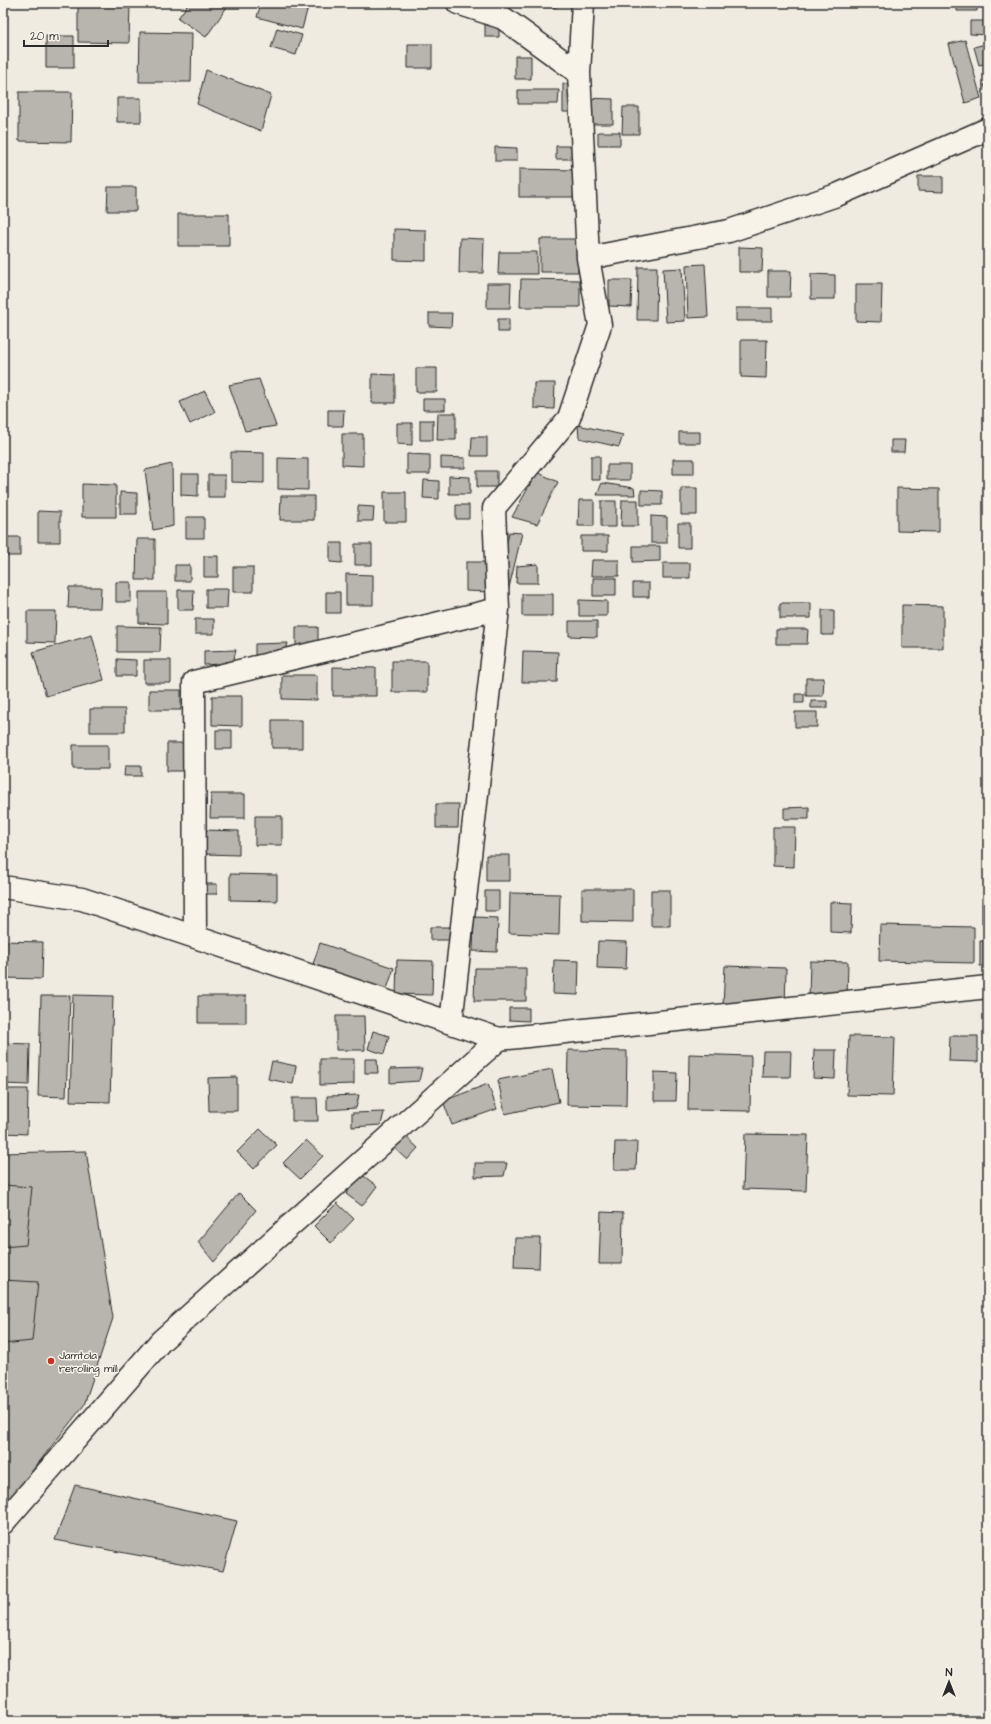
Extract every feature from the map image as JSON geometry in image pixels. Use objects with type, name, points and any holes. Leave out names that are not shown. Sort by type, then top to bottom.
[{"type":"street","points":[[458,3],[503,18],[579,73]]},
{"type":"street","points":[[451,1023],[498,609],[494,508],[569,418],[600,325],[588,258],[579,73],[583,3]]},
{"type":"street","points":[[588,258],[729,231],[837,194],[988,129]]},
{"type":"street","points":[[195,937],[194,682],[498,609]]},
{"type":"street","points":[[3,887],[82,899],[499,1039],[988,987]]},
{"type":"street","points":[[3,1523],[161,1341],[499,1039]]},
{"type":"path","points":[[988,397],[985,422],[988,426]]},
{"type":"building","points":[[78,3],[130,3],[129,43],[78,42]]},
{"type":"building","points":[[189,3],[220,3],[227,7],[206,37],[178,18]]},
{"type":"building","points":[[261,3],[309,3],[302,29],[257,17]]},
{"type":"building","points":[[537,3],[557,3],[557,7],[537,7]]},
{"type":"building","points":[[957,3],[977,3],[977,11],[957,11]]},
{"type":"building","points":[[970,21],[988,21],[988,35],[970,34]]},
{"type":"building","points":[[485,22],[499,22],[499,37],[485,37]]},
{"type":"building","points":[[277,28],[302,35],[296,55],[271,48]]},
{"type":"building","points":[[140,32],[192,33],[191,82],[139,82]]},
{"type":"building","points":[[46,36],[74,36],[74,68],[46,68]]},
{"type":"building","points":[[965,40],[981,98],[965,103],[949,44]]},
{"type":"building","points":[[408,44],[432,44],[432,68],[408,68]]},
{"type":"building","points":[[985,44],[988,63],[979,65],[974,47]]},
{"type":"building","points":[[515,56],[531,56],[531,79],[515,79]]},
{"type":"building","points":[[206,70],[271,95],[261,131],[197,104]]},
{"type":"building","points":[[988,83],[988,95],[984,85]]},
{"type":"building","points":[[563,84],[575,84],[575,112],[563,112]]},
{"type":"building","points":[[518,90],[559,90],[558,104],[518,104]]},
{"type":"building","points":[[19,92],[72,92],[71,142],[19,141]]},
{"type":"building","points":[[117,98],[141,98],[141,122],[117,122]]},
{"type":"building","points":[[585,98],[613,99],[613,124],[584,124]]},
{"type":"building","points":[[623,107],[639,107],[639,134],[622,134]]},
{"type":"building","points":[[598,132],[620,132],[620,145],[598,145]]},
{"type":"building","points":[[556,146],[578,146],[578,159],[556,159]]},
{"type":"building","points":[[495,147],[517,148],[517,161],[495,161]]},
{"type":"building","points":[[519,169],[579,170],[579,197],[519,197]]},
{"type":"building","points":[[918,176],[943,176],[943,192],[918,191]]},
{"type":"building","points":[[108,187],[136,187],[136,211],[107,211]]},
{"type":"building","points":[[178,214],[229,214],[229,246],[178,246]]},
{"type":"building","points":[[394,229],[426,230],[426,261],[394,260]]},
{"type":"building","points":[[460,238],[484,239],[483,273],[459,273]]},
{"type":"building","points":[[540,239],[578,239],[578,272],[540,272]]},
{"type":"building","points":[[739,247],[763,248],[762,272],[739,272]]},
{"type":"building","points":[[499,252],[537,252],[537,274],[498,274]]},
{"type":"building","points":[[705,264],[708,317],[688,318],[686,265]]},
{"type":"building","points":[[638,267],[657,267],[656,320],[637,320]]},
{"type":"building","points":[[682,268],[685,321],[666,322],[663,269]]},
{"type":"building","points":[[768,271],[791,271],[790,297],[768,297]]},
{"type":"building","points":[[811,274],[835,275],[835,299],[811,299]]},
{"type":"building","points":[[521,279],[580,280],[580,307],[520,307]]},
{"type":"building","points":[[609,280],[632,280],[631,307],[609,306]]},
{"type":"building","points":[[487,283],[511,283],[510,308],[487,308]]},
{"type":"building","points":[[856,284],[882,284],[881,322],[856,321]]},
{"type":"building","points":[[736,308],[772,308],[772,321],[736,321]]},
{"type":"building","points":[[429,313],[452,313],[451,327],[429,326]]},
{"type":"building","points":[[498,319],[509,319],[509,332],[498,332]]},
{"type":"building","points":[[741,340],[767,340],[766,378],[741,377]]},
{"type":"building","points":[[416,368],[437,368],[437,392],[416,392]]},
{"type":"building","points":[[372,374],[395,375],[395,403],[372,403]]},
{"type":"building","points":[[259,379],[276,426],[245,431],[229,385]]},
{"type":"building","points":[[534,383],[555,383],[554,409],[534,408]]},
{"type":"building","points":[[205,391],[215,412],[190,424],[180,402]]},
{"type":"building","points":[[423,399],[445,399],[445,410],[423,410]]},
{"type":"building","points":[[328,410],[344,410],[343,426],[328,426]]},
{"type":"building","points":[[438,413],[456,413],[456,440],[437,440]]},
{"type":"building","points":[[420,420],[433,420],[433,440],[420,440]]},
{"type":"building","points":[[397,423],[412,423],[412,445],[397,444]]},
{"type":"building","points":[[578,425],[623,435],[619,447],[579,438]]},
{"type":"building","points":[[679,432],[700,432],[700,443],[679,443]]},
{"type":"building","points":[[342,434],[363,434],[363,466],[342,465]]},
{"type":"building","points":[[472,437],[487,437],[487,456],[471,456]]},
{"type":"building","points":[[891,440],[905,440],[904,452],[891,452]]},
{"type":"building","points":[[231,452],[264,453],[264,483],[231,482]]},
{"type":"building","points":[[407,454],[430,455],[430,474],[407,474]]},
{"type":"building","points":[[591,456],[600,456],[600,480],[591,480]]},
{"type":"building","points":[[441,457],[465,458],[465,468],[441,468]]},
{"type":"building","points":[[278,458],[308,459],[308,490],[278,489]]},
{"type":"building","points":[[673,459],[694,459],[694,474],[673,474]]},
{"type":"building","points":[[172,464],[173,526],[153,530],[145,470]]},
{"type":"building","points":[[607,465],[630,465],[630,480],[607,480]]},
{"type":"building","points":[[477,471],[497,471],[497,487],[477,487]]},
{"type":"building","points":[[537,472],[558,482],[537,524],[512,517]]},
{"type":"building","points":[[181,474],[198,474],[198,496],[181,495]]},
{"type":"building","points":[[208,475],[225,475],[225,497],[208,497]]},
{"type":"building","points":[[449,476],[470,477],[470,494],[449,494]]},
{"type":"building","points":[[424,480],[439,481],[439,499],[423,498]]},
{"type":"building","points":[[602,483],[634,488],[635,495],[597,495]]},
{"type":"building","points":[[82,484],[116,485],[116,517],[82,517]]},
{"type":"building","points":[[681,488],[697,488],[697,515],[681,515]]},
{"type":"building","points":[[897,488],[939,489],[939,532],[897,531]]},
{"type":"building","points":[[641,490],[662,491],[662,505],[641,505]]},
{"type":"building","points":[[120,492],[137,493],[137,514],[120,514]]},
{"type":"building","points":[[384,492],[406,492],[406,522],[384,522]]},
{"type":"building","points":[[281,496],[314,496],[314,520],[280,520]]},
{"type":"building","points":[[579,500],[594,500],[594,526],[578,526]]},
{"type":"building","points":[[622,500],[638,500],[638,526],[621,526]]},
{"type":"building","points":[[601,501],[616,501],[616,527],[601,527]]},
{"type":"building","points":[[456,505],[469,505],[469,519],[456,519]]},
{"type":"building","points":[[358,506],[374,507],[373,521],[358,521]]},
{"type":"building","points":[[38,511],[60,512],[60,542],[38,542]]},
{"type":"building","points":[[651,516],[667,517],[667,543],[651,543]]},
{"type":"building","points":[[186,517],[204,517],[204,538],[186,538]]},
{"type":"building","points":[[678,523],[690,523],[690,548],[678,548]]},
{"type":"building","points":[[509,532],[522,533],[508,592],[500,585]]},
{"type":"building","points":[[581,536],[608,536],[608,551],[581,551]]},
{"type":"building","points":[[3,537],[20,537],[20,556],[3,556]]},
{"type":"building","points":[[137,539],[155,539],[155,580],[136,580]]},
{"type":"building","points":[[330,543],[342,543],[342,563],[330,562]]},
{"type":"building","points":[[355,544],[372,544],[372,565],[355,565]]},
{"type":"building","points":[[633,546],[660,546],[660,561],[633,562]]},
{"type":"building","points":[[204,556],[218,556],[218,577],[204,577]]},
{"type":"building","points":[[592,560],[619,560],[619,576],[591,576]]},
{"type":"building","points":[[466,562],[488,562],[488,592],[466,591]]},
{"type":"building","points":[[663,563],[690,563],[690,578],[663,578]]},
{"type":"building","points":[[538,564],[538,583],[516,583],[517,566]]},
{"type":"building","points":[[175,565],[190,565],[190,581],[175,581]]},
{"type":"building","points":[[233,567],[253,567],[253,592],[233,592]]},
{"type":"building","points":[[346,574],[373,575],[373,605],[346,605]]},
{"type":"building","points":[[593,578],[616,578],[616,596],[593,596]]},
{"type":"building","points":[[116,582],[131,582],[131,602],[116,602]]},
{"type":"building","points":[[633,583],[649,583],[649,597],[633,597]]},
{"type":"building","points":[[69,587],[101,587],[100,608],[68,608]]},
{"type":"building","points":[[206,589],[228,589],[227,608],[206,608]]},
{"type":"building","points":[[178,590],[194,590],[193,610],[178,610]]},
{"type":"building","points":[[139,592],[167,592],[167,624],[139,623]]},
{"type":"building","points":[[326,592],[340,592],[340,613],[326,613]]},
{"type":"building","points":[[522,594],[553,594],[553,616],[522,616]]},
{"type":"building","points":[[579,600],[607,601],[607,616],[579,616]]},
{"type":"building","points":[[780,603],[811,603],[811,618],[780,618]]},
{"type":"building","points":[[902,605],[943,606],[943,648],[902,648]]},
{"type":"building","points":[[822,610],[834,610],[834,635],[822,635]]},
{"type":"building","points":[[27,611],[56,611],[55,643],[27,642]]},
{"type":"building","points":[[195,619],[214,619],[214,634],[195,634]]},
{"type":"building","points":[[569,621],[597,621],[597,637],[569,636]]},
{"type":"building","points":[[117,626],[161,627],[160,652],[117,652]]},
{"type":"building","points":[[296,627],[318,627],[318,646],[296,646]]},
{"type":"building","points":[[776,629],[808,629],[807,644],[776,644]]},
{"type":"building","points":[[92,635],[104,680],[46,696],[33,652]]},
{"type":"building","points":[[288,643],[284,656],[255,658],[255,644]]},
{"type":"building","points":[[236,650],[233,663],[204,665],[204,651]]},
{"type":"building","points":[[523,651],[558,652],[557,682],[522,682]]},
{"type":"building","points":[[117,659],[136,660],[136,676],[117,676]]},
{"type":"building","points":[[144,660],[171,660],[171,683],[144,683]]},
{"type":"building","points":[[392,661],[427,661],[427,692],[392,692]]},
{"type":"building","points":[[333,667],[376,668],[376,696],[333,696]]},
{"type":"building","points":[[282,675],[317,675],[317,700],[282,699]]},
{"type":"building","points":[[806,678],[824,678],[823,696],[806,696]]},
{"type":"building","points":[[149,690],[181,690],[181,710],[149,710]]},
{"type":"building","points":[[795,694],[804,694],[804,703],[795,703]]},
{"type":"building","points":[[212,696],[242,696],[242,726],[212,725]]},
{"type":"building","points":[[811,701],[827,701],[827,708],[811,708]]},
{"type":"building","points":[[90,709],[125,709],[125,732],[90,732]]},
{"type":"building","points":[[795,712],[817,712],[817,727],[795,727]]},
{"type":"building","points":[[272,720],[302,720],[302,748],[272,748]]},
{"type":"building","points":[[216,730],[232,730],[232,749],[216,749]]},
{"type":"building","points":[[167,743],[186,743],[186,771],[167,771]]},
{"type":"building","points":[[73,745],[108,745],[108,769],[73,769]]},
{"type":"building","points":[[125,766],[141,766],[141,776],[124,776]]},
{"type":"building","points":[[211,794],[245,794],[245,818],[210,818]]},
{"type":"building","points":[[436,804],[459,804],[458,828],[436,828]]},
{"type":"building","points":[[809,807],[809,819],[784,819],[784,808]]},
{"type":"building","points":[[255,816],[282,816],[282,845],[255,845]]},
{"type":"building","points":[[773,827],[795,827],[794,867],[773,866]]},
{"type":"building","points":[[204,830],[239,831],[239,855],[204,854]]},
{"type":"building","points":[[486,855],[510,855],[510,881],[486,881]]},
{"type":"building","points":[[230,874],[277,875],[277,901],[230,900]]},
{"type":"building","points":[[201,884],[217,884],[217,894],[201,894]]},
{"type":"building","points":[[582,889],[633,889],[633,922],[582,921]]},
{"type":"building","points":[[651,890],[670,890],[670,926],[651,926]]},
{"type":"building","points":[[485,891],[499,891],[499,911],[485,911]]},
{"type":"building","points":[[510,893],[560,894],[559,935],[509,933]]},
{"type":"building","points":[[982,898],[988,898],[988,923],[982,923]]},
{"type":"building","points":[[830,902],[852,903],[851,933],[830,932]]},
{"type":"building","points":[[474,917],[498,918],[497,952],[473,951]]},
{"type":"building","points":[[880,925],[974,927],[974,963],[879,961]]},
{"type":"building","points":[[430,927],[450,927],[450,940],[430,940]]},
{"type":"building","points":[[3,941],[43,942],[42,979],[3,978]]},
{"type":"building","points":[[598,941],[627,942],[626,969],[597,968]]},
{"type":"building","points":[[980,941],[988,941],[988,966],[980,966]]},
{"type":"building","points":[[320,943],[394,968],[385,995],[311,970]]},
{"type":"building","points":[[397,960],[433,961],[432,995],[396,994]]},
{"type":"building","points":[[554,960],[579,961],[578,995],[553,994]]},
{"type":"building","points":[[810,961],[848,962],[847,998],[809,997]]},
{"type":"building","points":[[725,966],[786,968],[785,1008],[723,1006]]},
{"type":"building","points":[[475,968],[526,968],[526,1001],[474,1001]]},
{"type":"building","points":[[3,987],[5,987],[4,1037],[3,1037]]},
{"type":"building","points":[[73,995],[113,996],[110,1102],[70,1101]]},
{"type":"building","points":[[41,996],[70,996],[66,1097],[38,1096]]},
{"type":"building","points":[[198,996],[246,996],[246,1023],[198,1023]]},
{"type":"building","points":[[509,1008],[529,1008],[529,1021],[509,1020]]},
{"type":"building","points":[[336,1016],[364,1016],[365,1050],[336,1050]]},
{"type":"building","points":[[373,1031],[389,1036],[384,1054],[368,1049]]},
{"type":"building","points":[[849,1036],[895,1037],[893,1096],[847,1095]]},
{"type":"building","points":[[950,1036],[978,1036],[978,1062],[949,1061]]},
{"type":"building","points":[[3,1043],[30,1044],[29,1085],[3,1084]]},
{"type":"building","points":[[568,1050],[627,1051],[626,1106],[567,1105]]},
{"type":"building","points":[[814,1050],[836,1050],[835,1079],[813,1078]]},
{"type":"building","points":[[763,1051],[791,1051],[790,1077],[762,1077]]},
{"type":"building","points":[[689,1054],[751,1056],[750,1111],[688,1110]]},
{"type":"building","points":[[320,1059],[354,1059],[354,1084],[320,1085]]},
{"type":"building","points":[[365,1059],[377,1059],[378,1073],[365,1073]]},
{"type":"building","points":[[272,1061],[296,1066],[293,1084],[268,1079]]},
{"type":"building","points":[[422,1068],[419,1081],[390,1083],[390,1069]]},
{"type":"building","points":[[552,1069],[559,1102],[505,1114],[498,1080]]},
{"type":"building","points":[[654,1072],[677,1073],[676,1101],[654,1101]]},
{"type":"building","points":[[237,1077],[237,1111],[209,1111],[208,1078]]},
{"type":"building","points":[[488,1084],[497,1109],[452,1125],[443,1101]]},
{"type":"building","points":[[3,1089],[28,1089],[27,1134],[3,1133]]},
{"type":"building","points":[[359,1095],[356,1108],[327,1110],[327,1096]]},
{"type":"building","points":[[292,1098],[317,1098],[318,1121],[292,1121]]},
{"type":"building","points":[[384,1112],[381,1125],[352,1127],[352,1113]]},
{"type":"building","points":[[260,1129],[277,1145],[254,1169],[237,1152]]},
{"type":"building","points":[[402,1133],[418,1148],[407,1160],[391,1145]]},
{"type":"building","points":[[745,1134],[808,1135],[806,1191],[743,1189]]},
{"type":"building","points":[[306,1140],[323,1156],[300,1179],[283,1163]]},
{"type":"building","points":[[615,1142],[637,1142],[636,1170],[614,1170]]},
{"type":"building","name":"Jamtola rerolling mill","points":[[86,1151],[113,1318],[84,1405],[3,1508],[3,1153]]},
{"type":"building","points":[[475,1163],[507,1163],[504,1176],[475,1177]]},
{"type":"building","points":[[361,1174],[377,1186],[362,1206],[346,1194]]},
{"type":"building","points":[[3,1185],[32,1187],[26,1245],[3,1247]]},
{"type":"building","points":[[239,1193],[256,1210],[214,1262],[198,1242]]},
{"type":"building","points":[[337,1203],[354,1219],[331,1243],[314,1226]]},
{"type":"building","points":[[601,1212],[623,1213],[622,1264],[599,1264]]},
{"type":"building","points":[[515,1238],[540,1238],[539,1268],[514,1267]]},
{"type":"building","points":[[3,1280],[38,1282],[32,1341],[3,1344]]},
{"type":"building","points":[[75,1485],[237,1521],[223,1571],[55,1540]]},
{"type":"place","name":"Jamtola rerolling mill","points":[[51,1361]]}]
